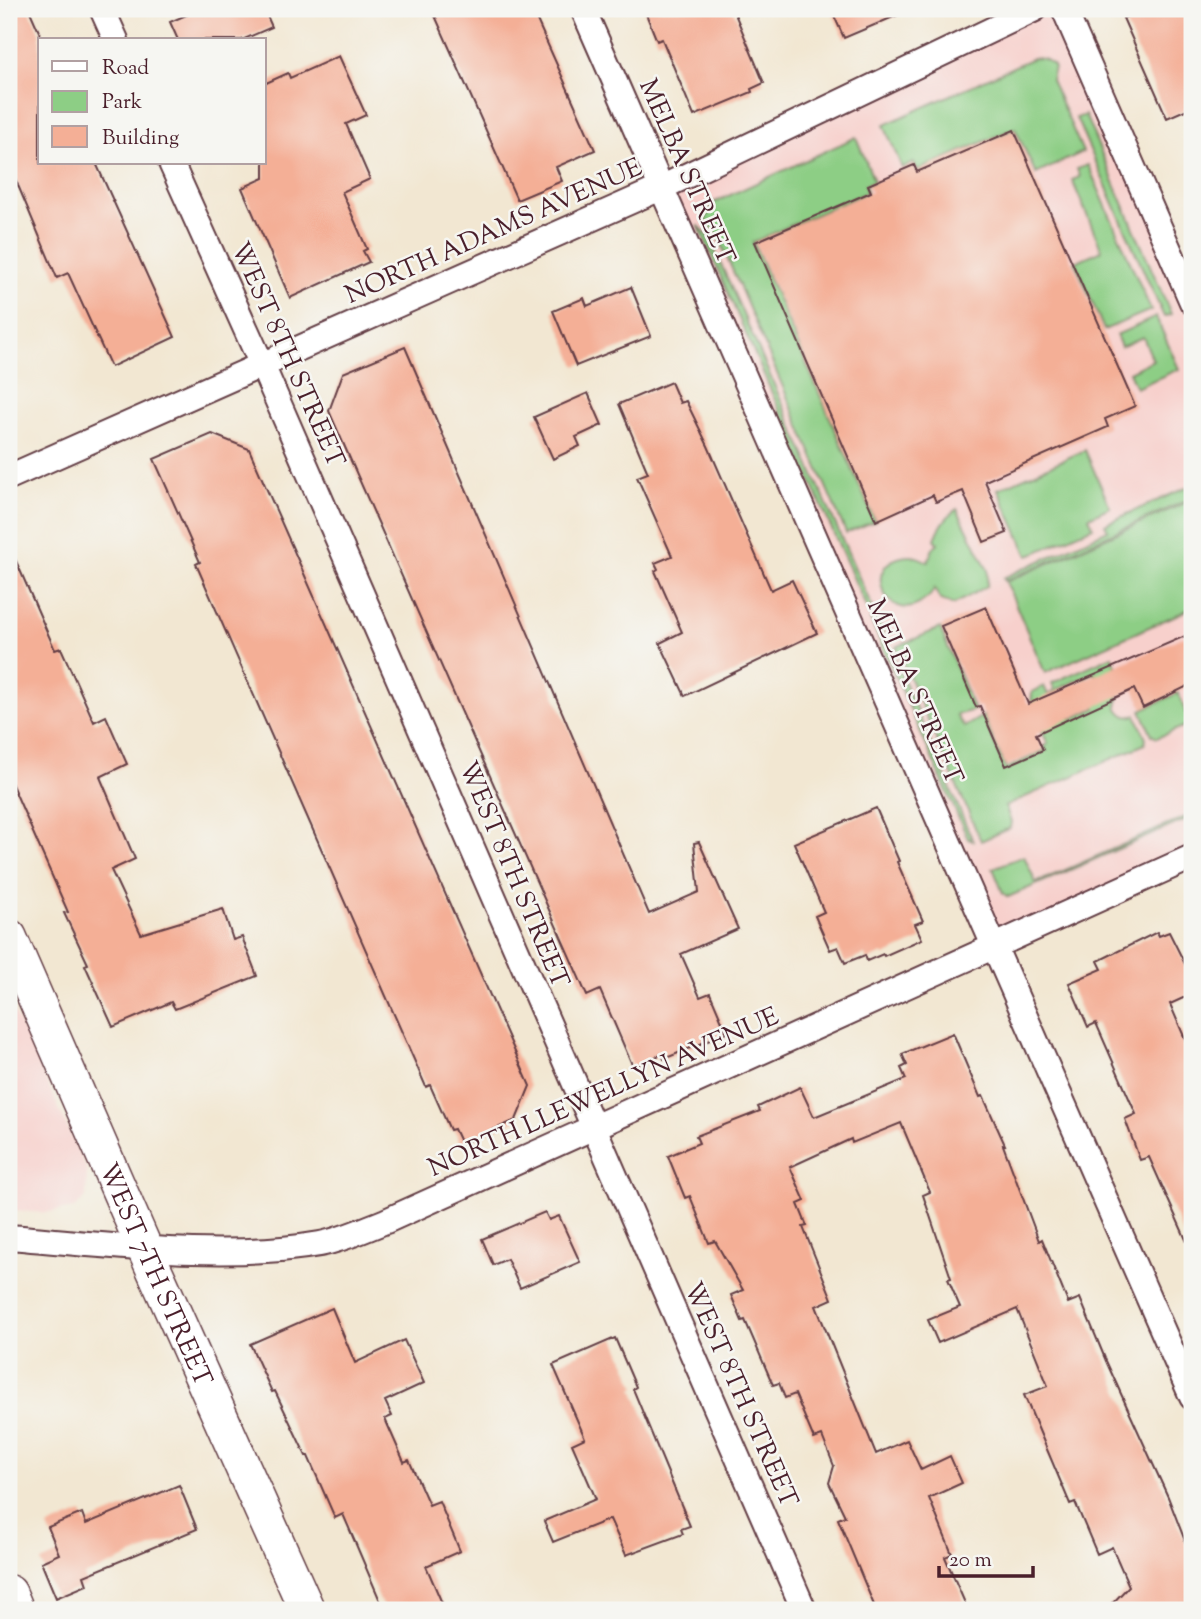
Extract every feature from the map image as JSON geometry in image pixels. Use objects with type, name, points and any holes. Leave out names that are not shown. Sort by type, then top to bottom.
[{"type":"street","points":[[102,9],[115,38]]},
{"type":"street","name":"MELBA STREET","points":[[583,9],[1192,1397]]},
{"type":"street","name":"NORTH ADAMS AVENUE","points":[[9,477],[663,187],[1035,9]]},
{"type":"street","points":[[1064,9],[1192,302]]},
{"type":"street","name":"WEST 8TH STREET","points":[[171,164],[262,365],[804,1610]]},
{"type":"street","name":"NORTH LLEWELLYN AVENUE","points":[[9,1237],[203,1251],[263,1251],[323,1243],[386,1221],[1192,857]]},
{"type":"street","name":"WEST 7TH STREET","points":[[9,937],[307,1610]]},
{"type":"street","points":[[9,1593],[16,1610]]},
{"type":"shaded area","points":[[1035,9],[1064,9],[1192,302],[1192,859],[997,947],[663,187]]},
{"type":"shaded area","points":[[9,1000],[87,1170],[86,1198],[74,1208],[44,1213],[9,1210]]},
{"type":"green space","points":[[1033,58],[1045,60],[1054,67],[1051,80],[1083,152],[1036,174],[1015,128],[918,170],[914,163],[902,168],[884,125]]},
{"type":"green space","points":[[1085,115],[1171,314],[1164,317],[1076,118]]},
{"type":"green space","points":[[856,137],[874,181],[865,185],[867,192],[753,242],[875,521],[846,533],[716,232],[707,224],[706,218],[713,203]]},
{"type":"green space","points":[[1088,165],[1151,310],[1104,330],[1075,262],[1102,250],[1072,180],[1080,177],[1077,169]]},
{"type":"green space","points":[[698,225],[709,237],[872,607],[867,609]]},
{"type":"green space","points":[[1156,317],[1179,369],[1136,388],[1129,372],[1153,360],[1143,337],[1121,347],[1116,335]]},
{"type":"green space","points":[[1085,450],[1110,507],[1089,517],[1093,527],[1028,556],[998,489]]},
{"type":"green space","points":[[1192,485],[1192,498],[1005,581],[1003,578],[1108,530],[1105,524]]},
{"type":"green space","points":[[1192,500],[1192,608],[1045,673],[1006,582]]},
{"type":"green space","points":[[957,509],[988,570],[987,586],[953,605],[941,600],[934,589],[930,596],[908,608],[890,601],[881,583],[887,564],[898,558],[913,556],[928,562],[938,543],[935,539],[939,531]]},
{"type":"green space","points":[[876,616],[973,841],[968,839],[870,619]]},
{"type":"green space","points":[[940,628],[974,710],[956,715],[964,727],[983,716],[1006,769],[1046,750],[1044,746],[1048,744],[1031,707],[1032,692],[1044,686],[1048,695],[1055,691],[1052,683],[1112,656],[1126,690],[1122,691],[1093,673],[1058,689],[1072,719],[1096,708],[1088,688],[1100,684],[1119,696],[1117,707],[1125,716],[1136,715],[1146,738],[1145,744],[1005,806],[1011,822],[1010,828],[981,841],[896,647]]},
{"type":"green space","points":[[1178,693],[1190,724],[1157,738],[1152,735],[1141,710]]},
{"type":"green space","points":[[1192,814],[1192,817],[1008,897],[1003,893],[993,868],[1024,856],[1036,883]]},
{"type":"building","points":[[29,9],[40,34],[38,164],[96,164],[175,337],[111,367],[68,273],[57,278],[9,164],[9,16]]},
{"type":"building","points":[[200,9],[264,9],[272,27],[247,38],[177,38],[170,22]]},
{"type":"building","points":[[432,9],[532,9],[595,150],[556,167],[562,181],[517,200]]},
{"type":"building","points":[[644,9],[733,9],[764,83],[751,89],[752,92],[694,116],[662,39],[657,41]]},
{"type":"building","points":[[831,9],[912,9],[844,38]]},
{"type":"building","points":[[1144,9],[1192,9],[1192,107],[1167,118],[1123,18]]},
{"type":"building","points":[[339,56],[366,115],[346,124],[370,179],[342,192],[367,249],[363,251],[369,262],[290,298],[242,188],[264,178],[266,83],[288,73],[290,78]]},
{"type":"building","points":[[1014,130],[1135,406],[1105,419],[1108,427],[985,481],[1007,533],[984,542],[963,491],[936,502],[933,495],[876,521],[755,242],[871,192],[868,185],[914,165],[917,172]]},
{"type":"building","points":[[631,287],[651,336],[576,366],[553,311],[584,298],[587,306]]},
{"type":"building","points":[[405,347],[649,914],[699,892],[694,843],[699,842],[738,929],[681,954],[700,997],[710,993],[727,1033],[664,1059],[662,1054],[633,1067],[600,990],[587,996],[329,411],[343,373]]},
{"type":"building","points":[[671,382],[680,403],[686,401],[708,446],[771,590],[792,580],[817,633],[685,696],[660,643],[682,632],[655,571],[658,569],[655,563],[672,556],[637,477],[648,473],[619,404]]},
{"type":"building","points":[[588,393],[602,425],[576,437],[580,446],[553,459],[534,417]]},
{"type":"building","points":[[212,434],[249,449],[530,1086],[516,1120],[461,1144],[454,1129],[450,1130],[430,1085],[426,1087],[196,564],[200,562],[154,459]]},
{"type":"building","points":[[9,545],[55,650],[61,648],[94,722],[106,716],[127,764],[100,777],[135,859],[111,870],[141,934],[223,909],[233,940],[242,937],[257,976],[175,1009],[171,1002],[113,1027],[64,913],[68,912],[9,778]]},
{"type":"building","points":[[986,607],[1028,704],[1192,633],[1192,684],[1143,708],[1134,689],[1036,734],[1043,750],[1006,766],[980,706],[976,707],[941,626]]},
{"type":"building","points":[[876,808],[923,921],[915,924],[922,939],[884,956],[883,954],[867,961],[865,955],[845,963],[838,947],[830,950],[815,916],[824,912],[794,843]]},
{"type":"building","points":[[1157,932],[1159,936],[1169,932],[1192,978],[1192,994],[1170,1004],[1192,1055],[1192,1253],[1149,1157],[1140,1160],[1125,1119],[1136,1114],[1096,1023],[1088,1027],[1069,983],[1102,969],[1098,961]]},
{"type":"building","points":[[953,1033],[980,1097],[983,1096],[1005,1145],[1039,1241],[1042,1239],[1068,1303],[1080,1298],[1168,1497],[1192,1559],[1192,1610],[1106,1610],[1129,1586],[1112,1547],[1097,1554],[1075,1502],[1070,1504],[1024,1395],[1048,1386],[1017,1309],[938,1343],[928,1320],[960,1307],[948,1279],[951,1278],[923,1195],[930,1192],[901,1123],[852,1143],[851,1139],[790,1167],[805,1201],[798,1204],[807,1226],[803,1227],[832,1299],[816,1306],[876,1454],[907,1440],[921,1470],[950,1456],[962,1483],[929,1498],[952,1554],[945,1557],[968,1610],[876,1610],[838,1519],[845,1516],[829,1483],[834,1466],[822,1436],[814,1439],[795,1394],[785,1398],[779,1383],[773,1385],[745,1320],[742,1321],[731,1295],[743,1290],[715,1241],[709,1243],[690,1196],[685,1198],[668,1156],[699,1143],[696,1136],[760,1111],[758,1107],[800,1087],[814,1117],[906,1079],[901,1068],[907,1065],[902,1054]]},
{"type":"building","points":[[545,1212],[549,1220],[559,1216],[580,1262],[520,1288],[507,1259],[493,1265],[482,1239]]},
{"type":"building","points":[[332,1308],[355,1363],[404,1340],[424,1383],[385,1401],[392,1416],[385,1419],[404,1462],[409,1460],[429,1505],[439,1501],[460,1551],[426,1566],[445,1610],[384,1610],[343,1514],[335,1518],[308,1456],[275,1391],[272,1392],[250,1344]]},
{"type":"building","points":[[615,1338],[636,1387],[633,1389],[690,1526],[681,1529],[683,1534],[626,1555],[610,1519],[553,1542],[544,1521],[596,1499],[572,1444],[585,1438],[553,1365]]},
{"type":"building","points":[[179,1485],[197,1529],[84,1576],[87,1585],[56,1598],[41,1562],[59,1554],[48,1527],[82,1513],[86,1524]]}]
